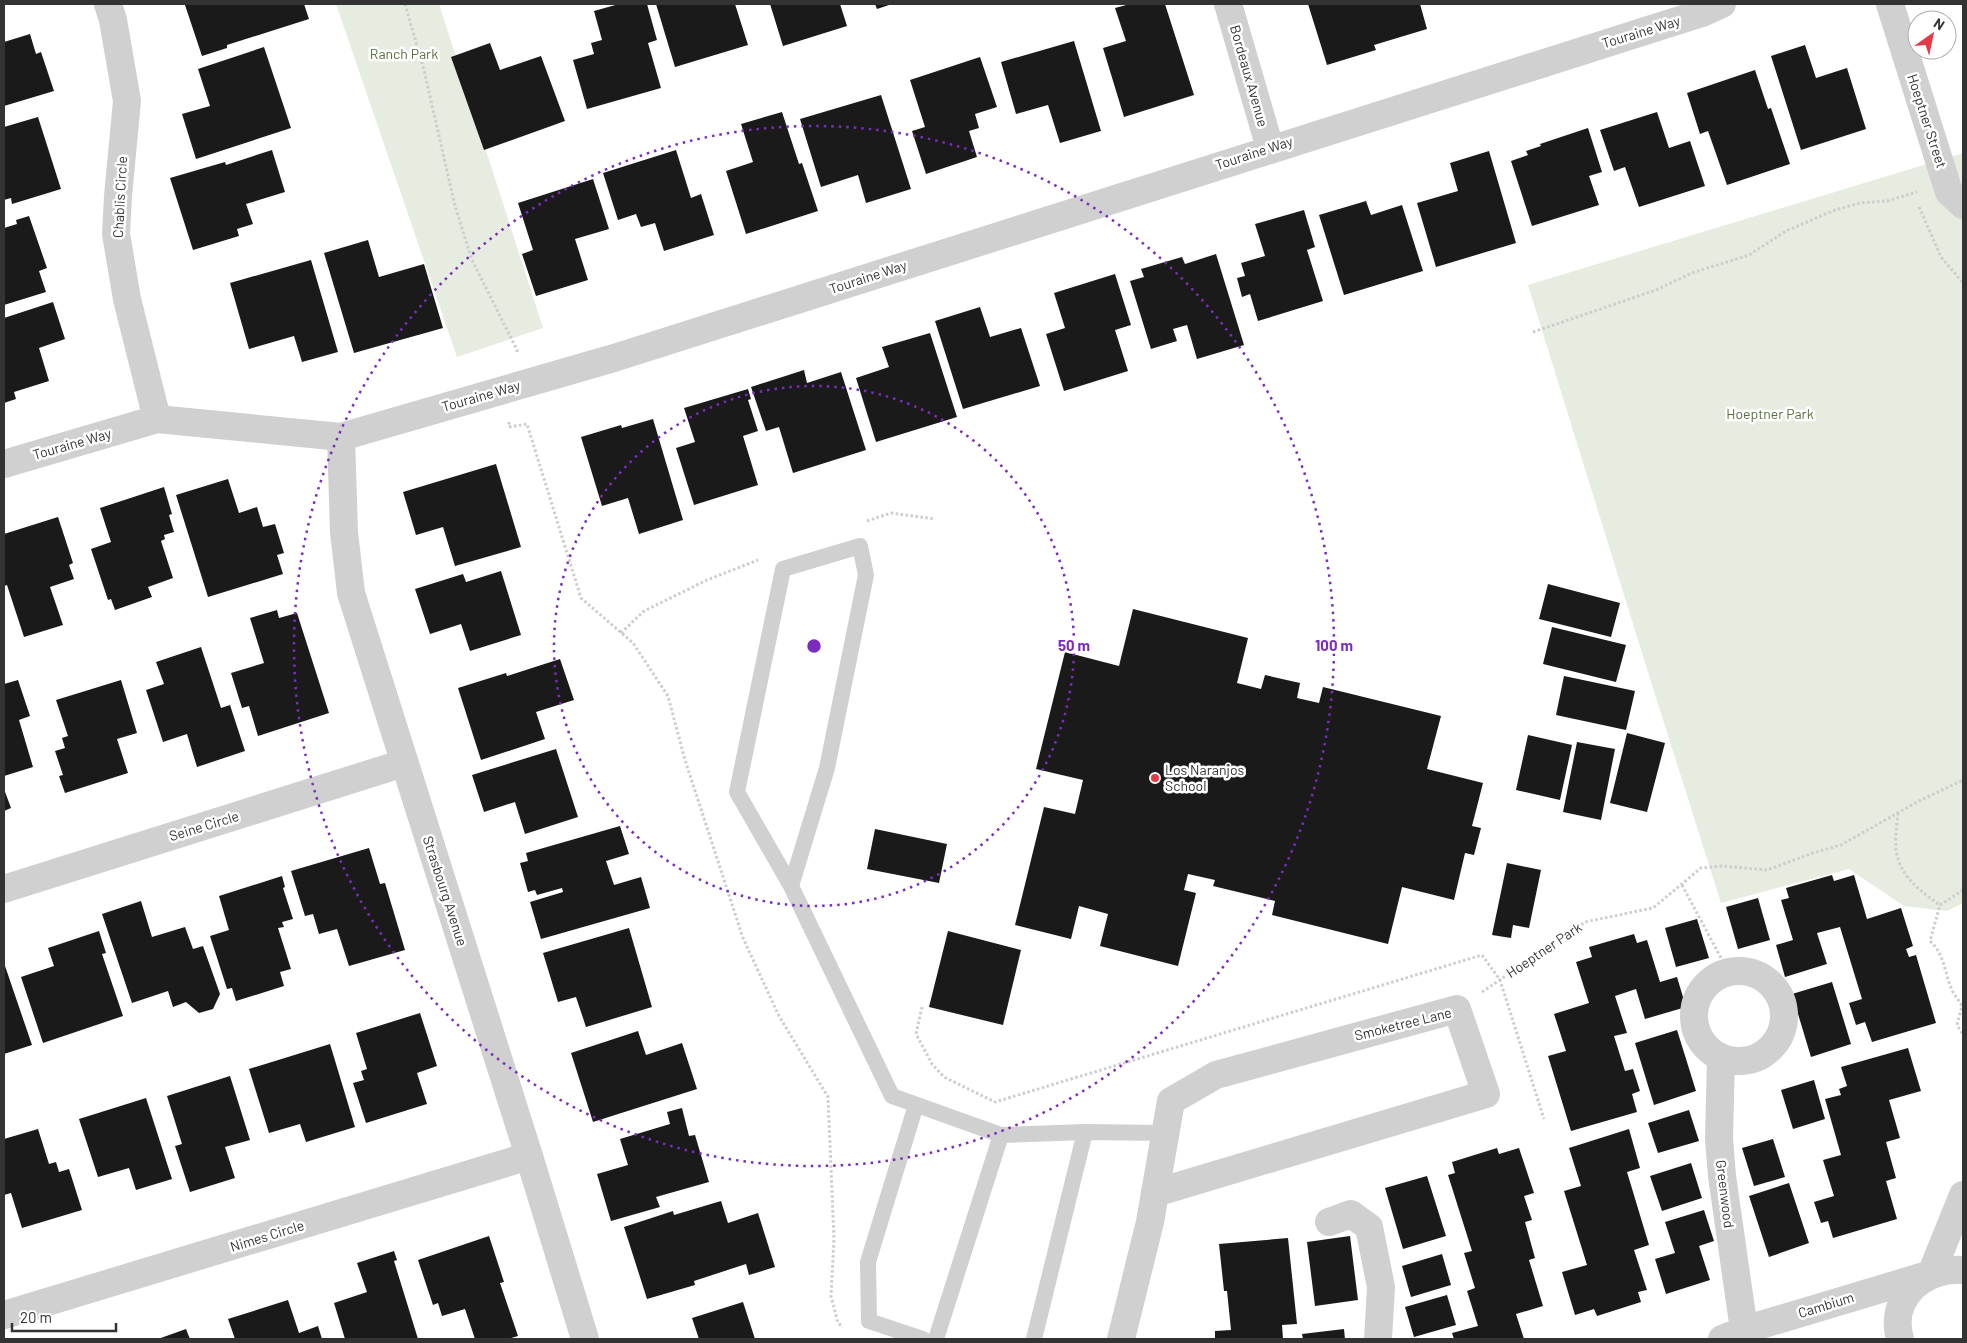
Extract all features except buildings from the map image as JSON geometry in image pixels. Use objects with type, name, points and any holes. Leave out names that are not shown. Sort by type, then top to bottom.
[{"type":"street","name":"Chablis Circle","points":[[108,4],[113,20],[127,101],[116,234],[127,299],[156,419]]},
{"type":"street","name":"Bordeaux Avenue","points":[[1228,4],[1270,148]]},
{"type":"street","name":"Hoeptner Street","points":[[1890,4],[1950,192],[1963,205]]},
{"type":"street","name":"Touraine Way","points":[[4,464],[156,419],[341,437],[614,358],[1708,7]]},
{"type":"street","name":"Strasbourg Avenue","points":[[341,437],[344,532],[350,593],[529,1156],[585,1339]]},
{"type":"street","name":"Seine Circle","points":[[4,889],[404,763]]},
{"type":"street","points":[[1744,972],[1759,976],[1765,980],[1780,998],[1784,1012],[1783,1028],[1776,1042],[1766,1053],[1752,1060],[1736,1061],[1720,1057],[1709,1050],[1700,1038],[1696,1026],[1695,1012],[1698,998],[1705,987],[1716,978],[1729,973],[1744,972]]},
{"type":"street","name":"Smoketree Lane","points":[[1121,1339],[1150,1222],[1171,1100],[1216,1075],[1457,1009],[1486,1094],[1156,1193]]},
{"type":"street","name":"Greenwood","points":[[1720,1057],[1719,1139],[1733,1335]]},
{"type":"street","name":"Nimes Circle","points":[[4,1315],[529,1156]]},
{"type":"street","points":[[1900,1339],[1898,1315],[1904,1298],[1916,1284],[1931,1274],[1963,1195]]},
{"type":"street","points":[[1329,1222],[1351,1214],[1369,1226],[1380,1287],[1378,1339]]},
{"type":"street","name":"Cambium","points":[[1733,1335],[1931,1274],[1949,1269],[1963,1270]]},
{"type":"lane","points":[[791,886],[829,758],[866,575],[860,546],[783,569],[737,792],[791,886],[892,1096],[1000,1135],[1085,1132],[1166,1133]]},
{"type":"lane","points":[[916,1105],[868,1262],[869,1321],[923,1339]]},
{"type":"lane","points":[[1034,1339],[1085,1132]]},
{"type":"lane","points":[[936,1339],[1000,1135]]},
{"type":"path","points":[[405,4],[424,70],[455,206],[472,260],[517,350],[509,428],[527,424],[581,598],[633,643],[668,696],[685,760],[743,938],[779,1016],[828,1096],[834,1239],[831,1296],[838,1323],[850,1333]]},
{"type":"path","points":[[1533,332],[1656,290],[1692,273],[1749,254],[1786,231],[1836,210],[1860,203],[1886,201],[1910,195],[1947,182]]},
{"type":"path","points":[[1917,203],[1941,257],[1963,283]]},
{"type":"path","name":"Hoeptner Park","points":[[1457,1009],[1585,922],[1653,908],[1701,868],[1722,866],[1767,870],[1841,845],[1898,812],[1963,780]]},
{"type":"path","points":[[1898,812],[1896,850],[1905,874],[1920,891],[1940,905]]},
{"type":"path","points":[[1682,885],[1729,973]]},
{"type":"path","points":[[1963,890],[1940,905],[1930,941],[1937,948],[1946,968],[1953,992],[1962,1006],[1957,1025],[1963,1034]]},
{"type":"green space","name":"Ranch Park","points":[[336,4],[439,4],[543,328],[457,357]]},
{"type":"green space","name":"Hoeptner Park","points":[[1963,153],[1963,903],[1947,911],[1904,906],[1849,869],[1721,903],[1528,285]]},
{"type":"place","name":"Los Naranjos School","points":[[1155,778]]}]
